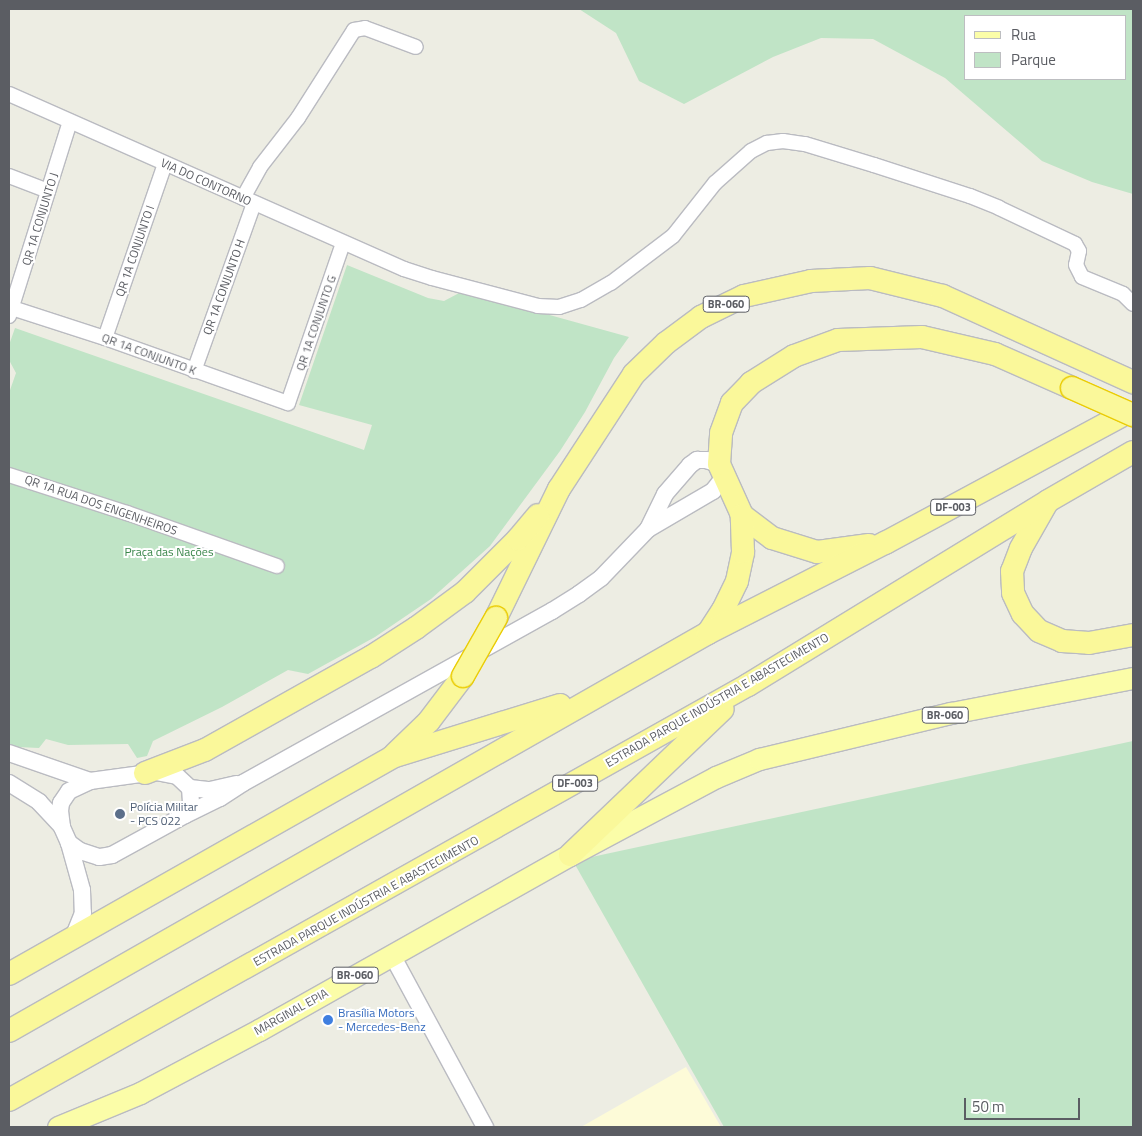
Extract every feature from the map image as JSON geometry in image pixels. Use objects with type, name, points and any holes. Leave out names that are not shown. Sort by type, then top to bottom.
[{"type":"highway","name":"BR-060","points":[[9,974],[392,758],[429,721],[463,676],[496,618],[559,489],[634,374],[666,343],[701,317],[744,296],[763,291],[811,281],[870,278],[943,296],[1133,382]]},
{"type":"highway","points":[[708,633],[723,610],[737,581],[743,552],[742,515],[721,471],[721,433],[732,403],[751,383],[794,356],[838,340],[922,337],[996,354],[1072,388],[1127,416]]},
{"type":"highway","name":"DF-003","points":[[9,1031],[708,633],[1127,416]]},
{"type":"highway","name":"ESTRADA PARQUE INDÚSTRIA E ABASTECIMENTO","points":[[9,1100],[748,685],[1048,501],[1133,452]]},
{"type":"highway","points":[[145,773],[205,750],[363,661],[416,628],[465,592],[518,539],[559,489]]},
{"type":"highway","points":[[1048,501],[1021,548],[1012,571],[1013,593],[1023,614],[1039,631],[1062,641],[1089,643],[1133,635]]},
{"type":"highway","points":[[742,515],[772,538],[817,552],[885,543]]},
{"type":"highway","points":[[570,855],[748,685]]},
{"type":"highway","points":[[392,758],[600,693]]},
{"type":"main road","name":"BR-060","points":[[570,855],[716,777],[759,759],[952,713],[1133,678]]},
{"type":"main road","name":"MARGINAL EPIA","points":[[58,1127],[140,1093],[570,855]]},
{"type":"street","name":"QR 1A CONJUNTO H","points":[[194,371],[260,167],[304,110],[354,30],[358,28],[371,29],[416,47]]},
{"type":"street","name":"VIA DO CONTORNO","points":[[9,94],[404,268],[432,278],[538,306],[559,307],[581,300],[642,262],[673,236],[716,183],[751,150],[767,143],[783,140],[874,165],[970,196],[999,208],[1075,244],[1079,250],[1076,265],[1082,277],[1123,294],[1133,304]]},
{"type":"street","name":"QR 1A CONJUNTO J","points":[[10,310],[70,122]]},
{"type":"street","name":"QR 1A CONJUNTO I","points":[[105,338],[165,164]]},
{"type":"street","points":[[9,176],[48,191]]},
{"type":"street","name":"QR 1A CONJUNTO G","points":[[288,403],[343,242]]},
{"type":"street","name":"QR 1A CONJUNTO K","points":[[10,310],[105,338],[288,403]]},
{"type":"street","points":[[69,843],[80,851],[99,857],[112,855],[185,815],[212,803],[243,783],[552,611],[601,578],[648,529],[713,491],[721,471],[706,460],[697,460],[690,465],[664,494],[648,529]]},
{"type":"street","name":"QR 1A RUA DOS ENGENHEIROS","points":[[9,475],[127,513],[277,566]]},
{"type":"street","points":[[9,753],[90,781]]},
{"type":"street","points":[[62,827],[61,803],[69,791],[90,781],[156,772],[177,776],[190,788],[210,790],[243,783]]},
{"type":"street","points":[[9,783],[39,802],[62,827],[69,843],[82,890],[83,913],[73,938]]},
{"type":"street","points":[[185,815],[192,802],[190,788]]},
{"type":"street","points":[[392,955],[485,1127]]},
{"type":"shaded area","points":[[686,1067],[721,1127],[581,1127]]},
{"type":"green space","points":[[579,9],[1133,9],[1133,194],[1092,182],[1042,161],[945,78],[873,39],[821,38],[773,57],[684,104],[639,81],[616,33]]},
{"type":"green space","name":"Praça das Nações","points":[[347,265],[428,298],[444,301],[463,291],[629,337],[614,358],[585,412],[560,451],[490,546],[431,599],[375,637],[308,674],[288,670],[222,707],[153,741],[147,756],[137,758],[128,744],[68,745],[46,739],[39,748],[18,747],[9,744],[9,393],[16,373],[9,360],[9,345],[15,328],[364,450],[372,425],[299,405]]},
{"type":"green space","points":[[1133,741],[1133,1127],[724,1127],[573,861]]},
{"type":"place","name":"Polícia Militar - PCS 022","points":[[120,814]]},
{"type":"place","name":"Brasília Motors - Mercedes-Benz","points":[[328,1020]]}]
